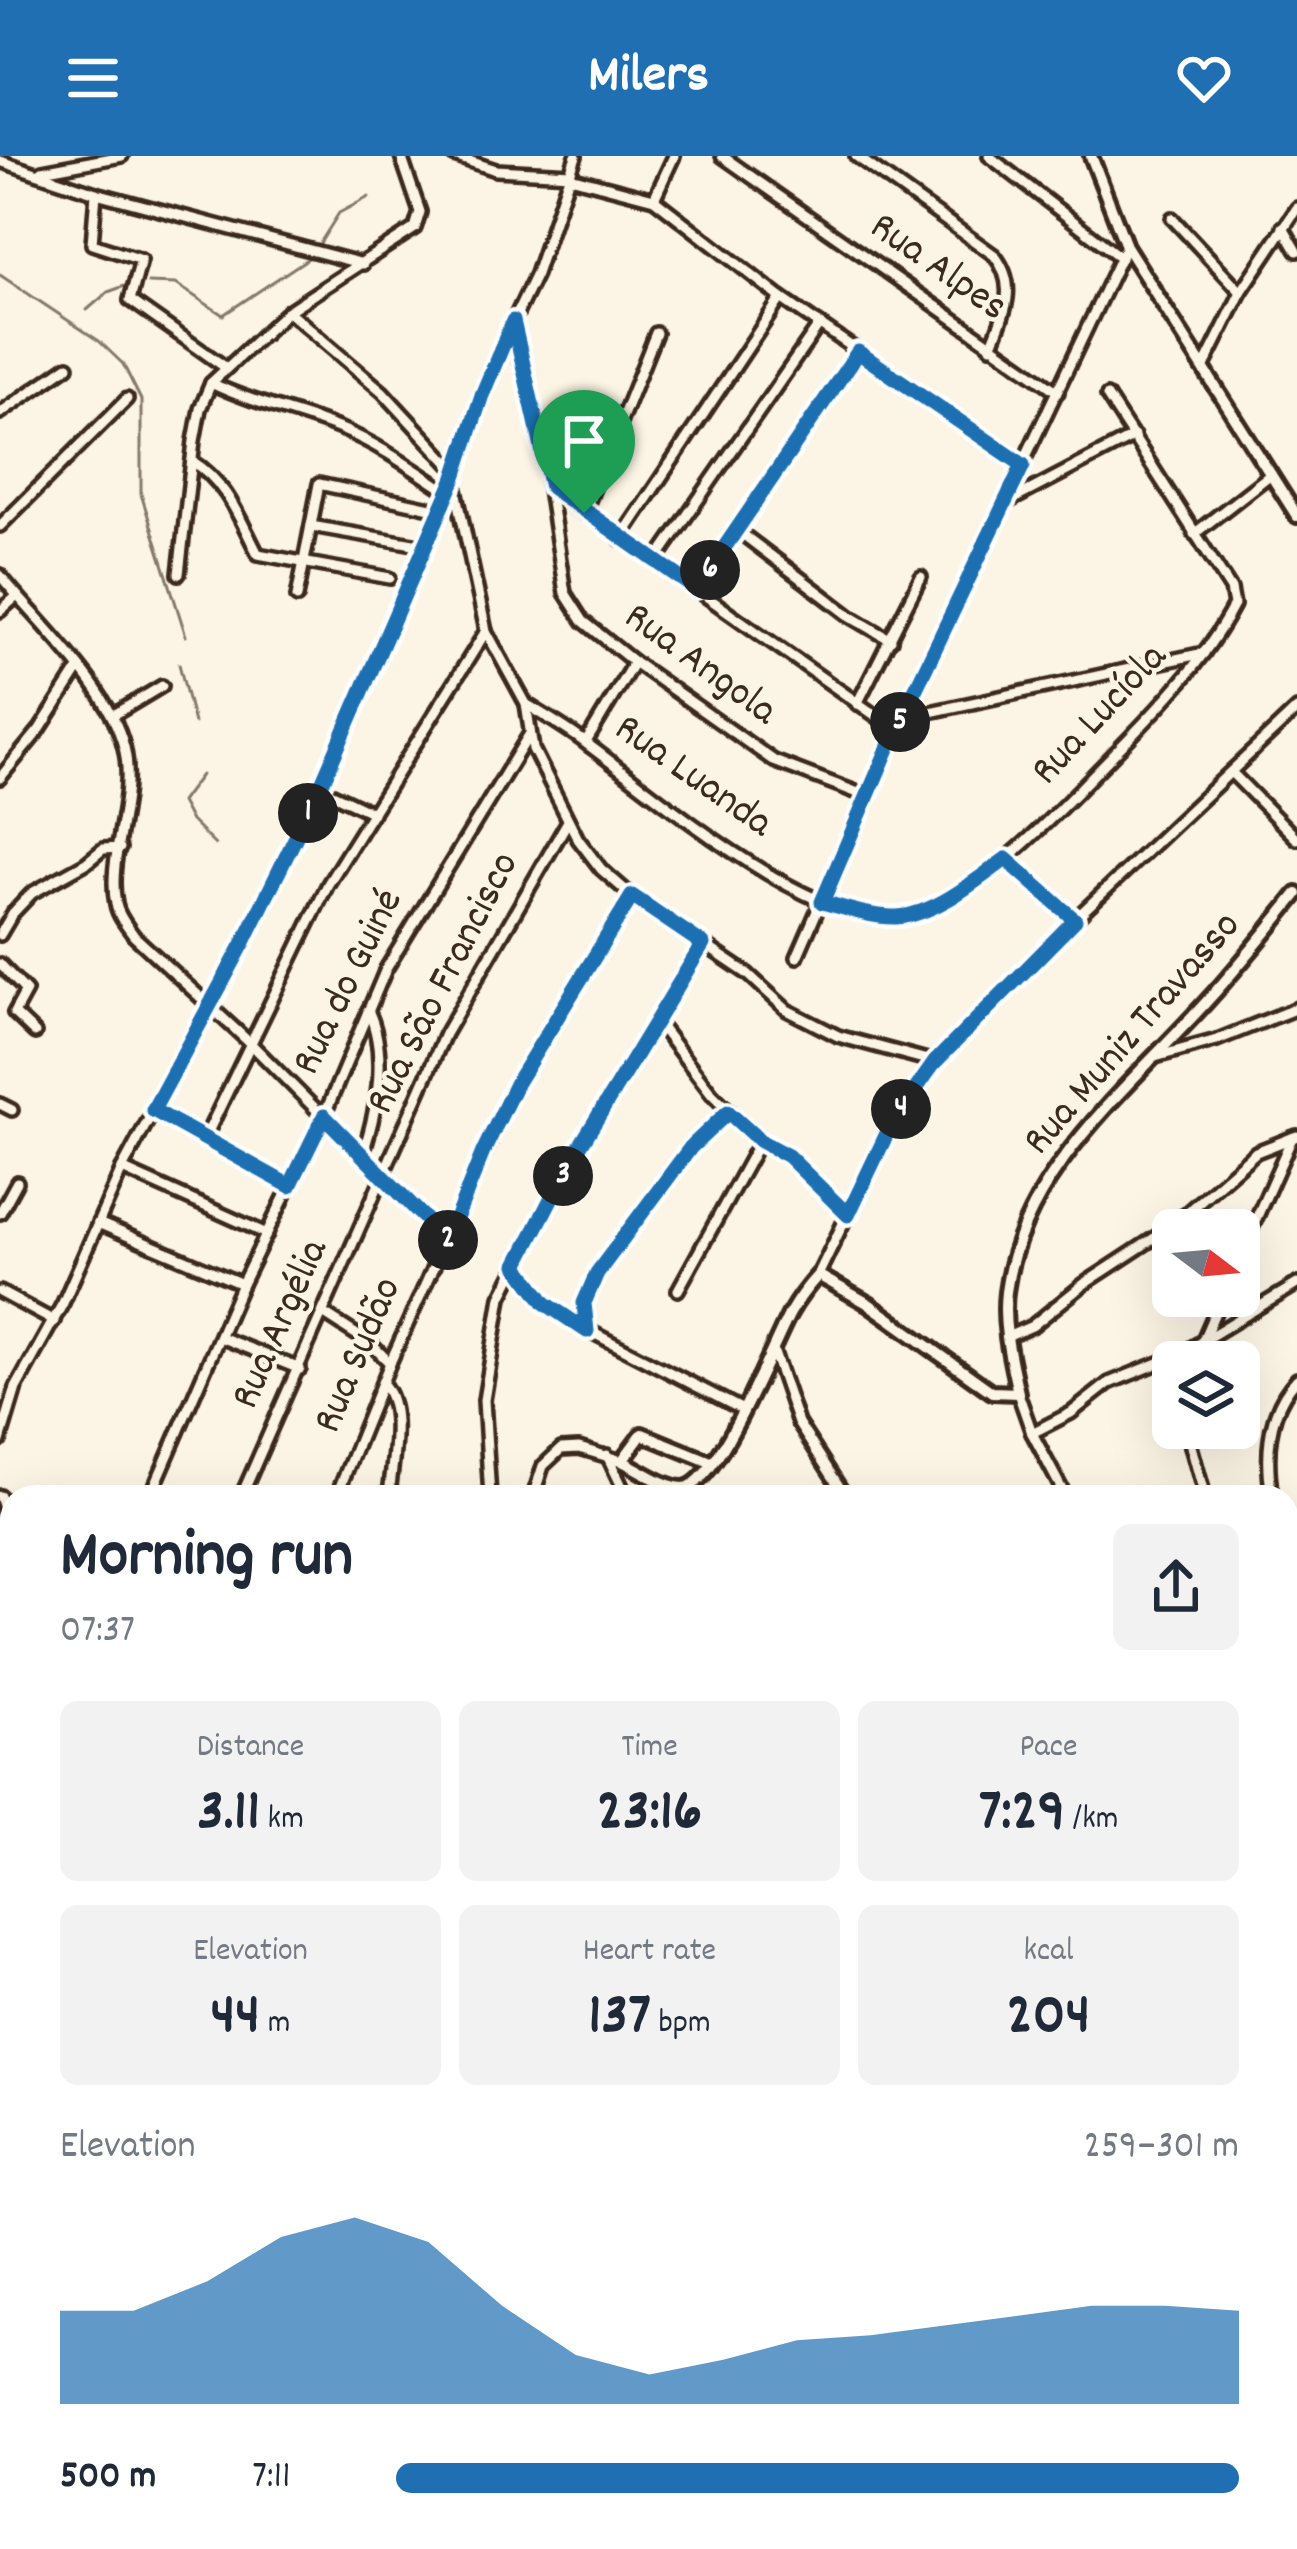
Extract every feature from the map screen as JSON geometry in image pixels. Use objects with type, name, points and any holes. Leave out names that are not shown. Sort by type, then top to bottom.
[{"type":"street","points":[[37,172],[122,156]]},
{"type":"street","points":[[178,574],[200,409],[211,383],[288,311],[408,235],[418,220],[412,182],[400,156]]},
{"type":"street","points":[[0,1441],[16,1388],[54,1321],[122,1169],[320,788],[448,492],[513,321],[528,295],[576,156]]},
{"type":"street","points":[[654,199],[674,156]]},
{"type":"street","name":"Rua Alpes","points":[[722,156],[1058,392]]},
{"type":"street","points":[[856,156],[994,255],[1006,270],[1010,288],[992,347]]},
{"type":"street","points":[[990,156],[1124,252]]},
{"type":"street","points":[[1091,156],[1124,252],[1204,366],[1297,516]]},
{"type":"street","points":[[456,157],[496,170],[571,176],[654,199],[781,298],[1023,465]]},
{"type":"street","points":[[0,160],[96,193],[363,264]]},
{"type":"street","points":[[96,193],[92,244],[141,260],[130,300],[225,367]]},
{"type":"street","points":[[1204,366],[1240,292],[1297,208]]},
{"type":"street","points":[[1172,218],[1240,292]]},
{"type":"street","points":[[1283,227],[1297,251]]},
{"type":"street","points":[[797,956],[896,730],[1124,252]]},
{"type":"street","points":[[620,539],[781,298]]},
{"type":"street","points":[[288,311],[383,392],[454,475],[486,631],[526,704],[533,749],[568,821],[601,869],[632,896],[761,984],[788,1010],[821,1029],[935,1062]]},
{"type":"street","name":"Rua Angola","points":[[513,321],[551,487],[565,593],[583,621],[774,761],[866,796]]},
{"type":"street","points":[[656,562],[819,325]]},
{"type":"street","points":[[584,513],[656,333]]},
{"type":"street","points":[[696,589],[858,352]]},
{"type":"street","points":[[0,413],[68,366]]},
{"type":"street","points":[[211,383],[241,398],[362,438],[448,492]]},
{"type":"street","name":"Rua Lucíola","points":[[822,902],[881,916],[912,914],[949,897],[1006,859],[1166,699],[1204,653],[1236,599],[1107,396]]},
{"type":"street","points":[[0,526],[127,399]]},
{"type":"street","points":[[1005,504],[1134,436]]},
{"type":"street","points":[[192,461],[212,476],[236,507],[256,553],[390,578]]},
{"type":"street","points":[[1195,534],[1271,474]]},
{"type":"street","points":[[297,597],[320,484],[440,510]]},
{"type":"street","points":[[551,487],[896,730]]},
{"type":"street","points":[[311,526],[425,546]]},
{"type":"street","points":[[737,530],[850,616],[891,640]]},
{"type":"street","name":"Rua São Francisco","points":[[0,575],[112,716],[128,761],[115,893],[122,919],[134,936],[251,1044],[447,1241]]},
{"type":"street","points":[[857,704],[921,577]]},
{"type":"street","points":[[0,610],[17,596]]},
{"type":"street","points":[[205,1138],[309,919],[486,631]]},
{"type":"street","points":[[902,718],[1204,653]]},
{"type":"street","points":[[586,742],[634,662]]},
{"type":"street","points":[[0,778],[79,670]]},
{"type":"street","points":[[112,716],[162,686]]},
{"type":"street","name":"Rua Luanda","points":[[526,704],[586,742],[707,836],[822,902]]},
{"type":"street","points":[[694,1485],[743,1410],[798,1300],[818,1275],[892,1123],[935,1062],[1075,920],[1297,709]]},
{"type":"street","name":"Rua do Guiné","points":[[155,1485],[386,969],[530,734]]},
{"type":"street","points":[[1231,772],[1297,839]]},
{"type":"street","points":[[320,788],[373,813]]},
{"type":"street","name":"Rua São Francisco","points":[[383,1180],[445,1034],[568,821]]},
{"type":"street","points":[[0,935],[32,893],[103,849],[120,848]]},
{"type":"street","points":[[1006,859],[1075,920]]},
{"type":"street","name":"Rua Muniz Travasso","points":[[1060,1485],[1032,1433],[1018,1393],[1006,1336],[1009,1276],[1042,1195],[1080,1137],[1247,956],[1297,894]]},
{"type":"street","name":"Rua Sudão","points":[[341,1485],[390,1363],[516,1084],[632,896]]},
{"type":"street","points":[[489,1485],[484,1392],[501,1297],[579,1148],[703,944]]},
{"type":"street","points":[[0,964],[27,994],[15,1016],[35,1033]]},
{"type":"street","points":[[1154,1058],[1217,1040],[1297,1008]]},
{"type":"street","points":[[362,1156],[377,1103],[379,1038],[368,1010]]},
{"type":"street","points":[[656,1022],[757,1144],[788,1156],[848,1215]]},
{"type":"street","points":[[0,1104],[12,1110]]},
{"type":"street","points":[[153,1110],[290,1186]]},
{"type":"street","points":[[587,1331],[584,1303],[597,1273],[691,1147],[728,1112]]},
{"type":"street","points":[[1006,1336],[1032,1326],[1084,1284],[1168,1229],[1256,1152],[1294,1137]]},
{"type":"street","points":[[1260,1211],[1294,1137]]},
{"type":"street","points":[[678,1290],[757,1144]]},
{"type":"street","points":[[122,1169],[267,1234]]},
{"type":"street","name":"Rua Argélia","points":[[247,1485],[383,1180]]},
{"type":"street","points":[[0,1213],[17,1182]]},
{"type":"street","points":[[98,1223],[242,1284]]},
{"type":"street","points":[[517,1265],[545,1303],[587,1331],[743,1410]]},
{"type":"street","points":[[818,1275],[869,1304],[992,1392],[1018,1393]]},
{"type":"street","points":[[1203,1340],[1297,1284]]},
{"type":"street","points":[[0,1292],[54,1321]]},
{"type":"street","points":[[323,1313],[371,1344],[390,1363]]},
{"type":"street","points":[[1203,1340],[1213,1317]]},
{"type":"street","points":[[220,1337],[300,1369]]},
{"type":"street","points":[[773,1350],[798,1423],[838,1485]]},
{"type":"street","points":[[1032,1433],[1117,1379],[1152,1368]]},
{"type":"street","points":[[1271,1485],[1272,1426],[1283,1395],[1297,1379]]},
{"type":"street","points":[[383,1384],[391,1394],[393,1409],[389,1485]]},
{"type":"street","points":[[622,1461],[642,1434],[712,1463]]},
{"type":"street","points":[[537,1485],[554,1452],[579,1448],[607,1454],[673,1485]]},
{"type":"street","points":[[1192,1449],[1202,1485]]},
{"type":"street","points":[[607,1454],[621,1485]]},
{"type":"waterway","points":[[320,243],[339,213],[369,197]]},
{"type":"waterway","points":[[148,283],[176,284],[223,315],[310,257]]},
{"type":"waterway","points":[[0,275],[99,341],[123,364],[141,400],[141,494],[186,636]]},
{"type":"waterway","points":[[87,310],[108,292],[130,284]]},
{"type":"waterway","points":[[179,664],[194,723]]},
{"type":"waterway","points":[[201,775],[181,802],[191,821],[215,845]]},
{"type":"route","points":[[513,321],[551,487],[584,513],[696,589],[858,352],[1023,465],[896,730],[822,902],[881,916],[912,914],[949,897],[1006,859],[1075,920],[935,1062],[910,1094],[848,1215],[788,1156],[760,1141],[728,1112],[691,1147],[597,1273],[584,1303],[587,1331],[545,1303],[517,1265],[568,1166],[703,944],[632,896],[516,1084],[447,1241],[324,1116],[290,1186],[153,1110],[320,788],[454,480],[513,321]]}]
